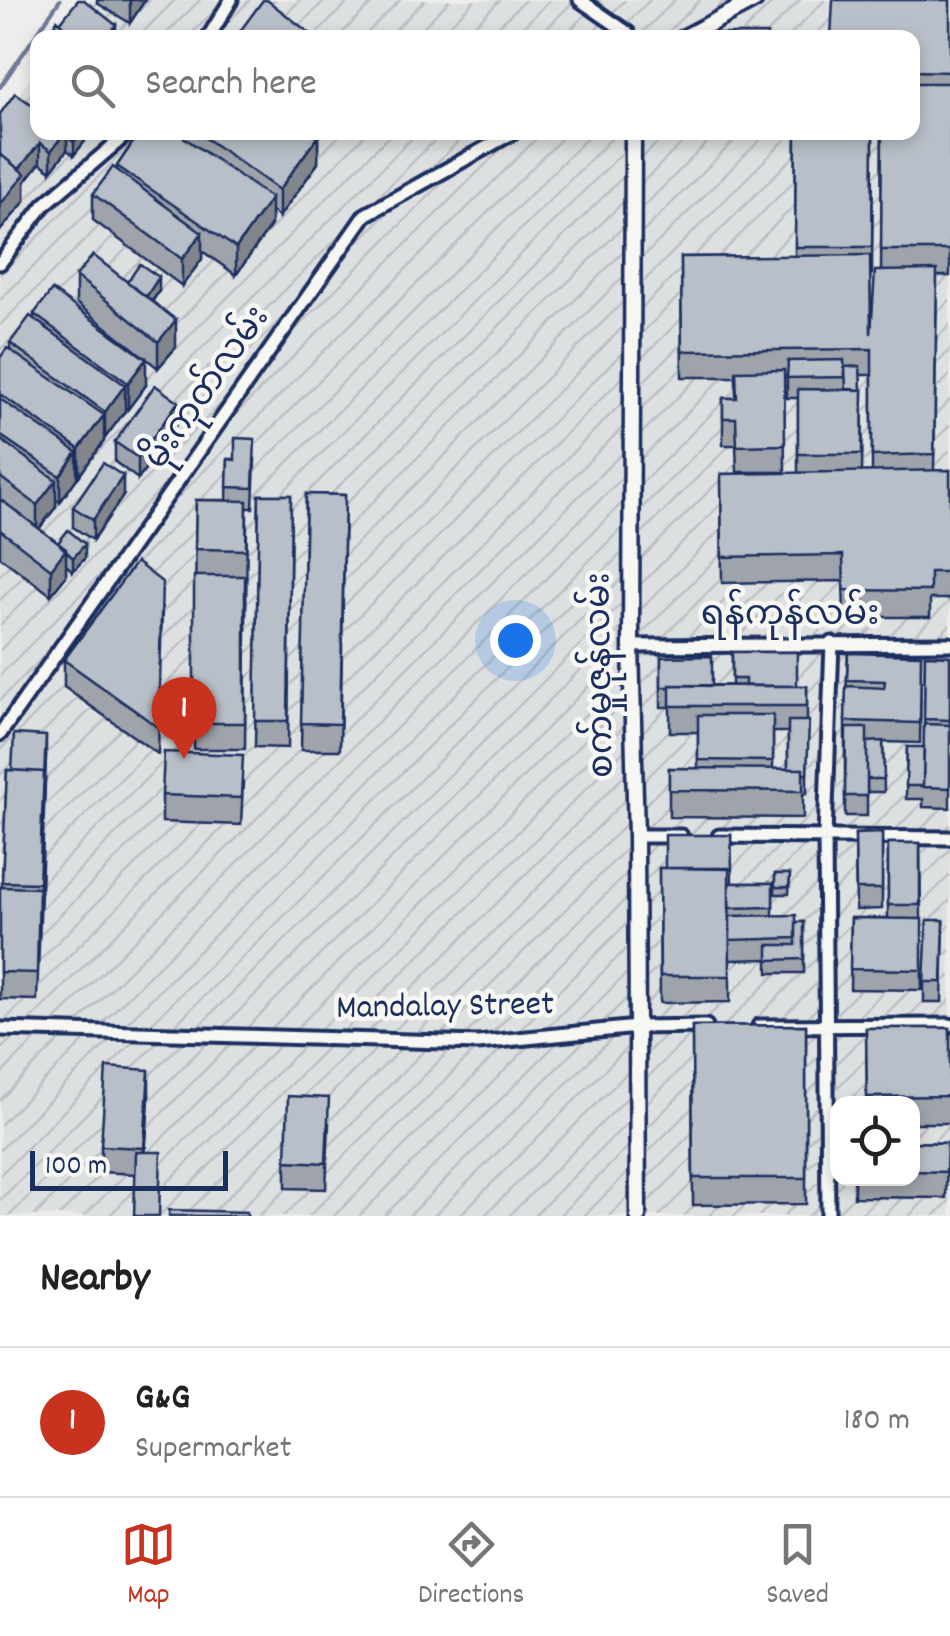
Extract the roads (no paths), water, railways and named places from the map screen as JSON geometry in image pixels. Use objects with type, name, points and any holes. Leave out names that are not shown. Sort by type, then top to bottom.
[{"type":"street","points":[[213,30],[231,0]]},
{"type":"street","points":[[580,0],[619,30]]},
{"type":"street","points":[[698,30],[755,0]]},
{"type":"street","points":[[0,263],[44,205],[120,140]]},
{"type":"street","name":"မိုးကုတ်လမ်း","points":[[0,734],[365,216],[500,140]]},
{"type":"street","name":"စက်မှုဇုန်လမ်း","points":[[632,140],[631,646],[638,1216]]},
{"type":"street","points":[[828,1216],[825,836],[832,643]]},
{"type":"street","name":"ရန်ကုန်လမ်း","points":[[631,646],[950,644]]},
{"type":"street","points":[[636,836],[693,836]]},
{"type":"street","points":[[712,836],[950,838]]},
{"type":"street","points":[[751,1026],[950,1024]]},
{"type":"street","name":"Mandalay Street","points":[[0,1029],[478,1043],[637,1027],[713,1026]]},
{"type":"waterway","points":[[39,30],[60,0]]},
{"type":"waterway","points":[[0,87],[30,44]]},
{"type":"place","name":"G&G","points":[[184,759]]}]
